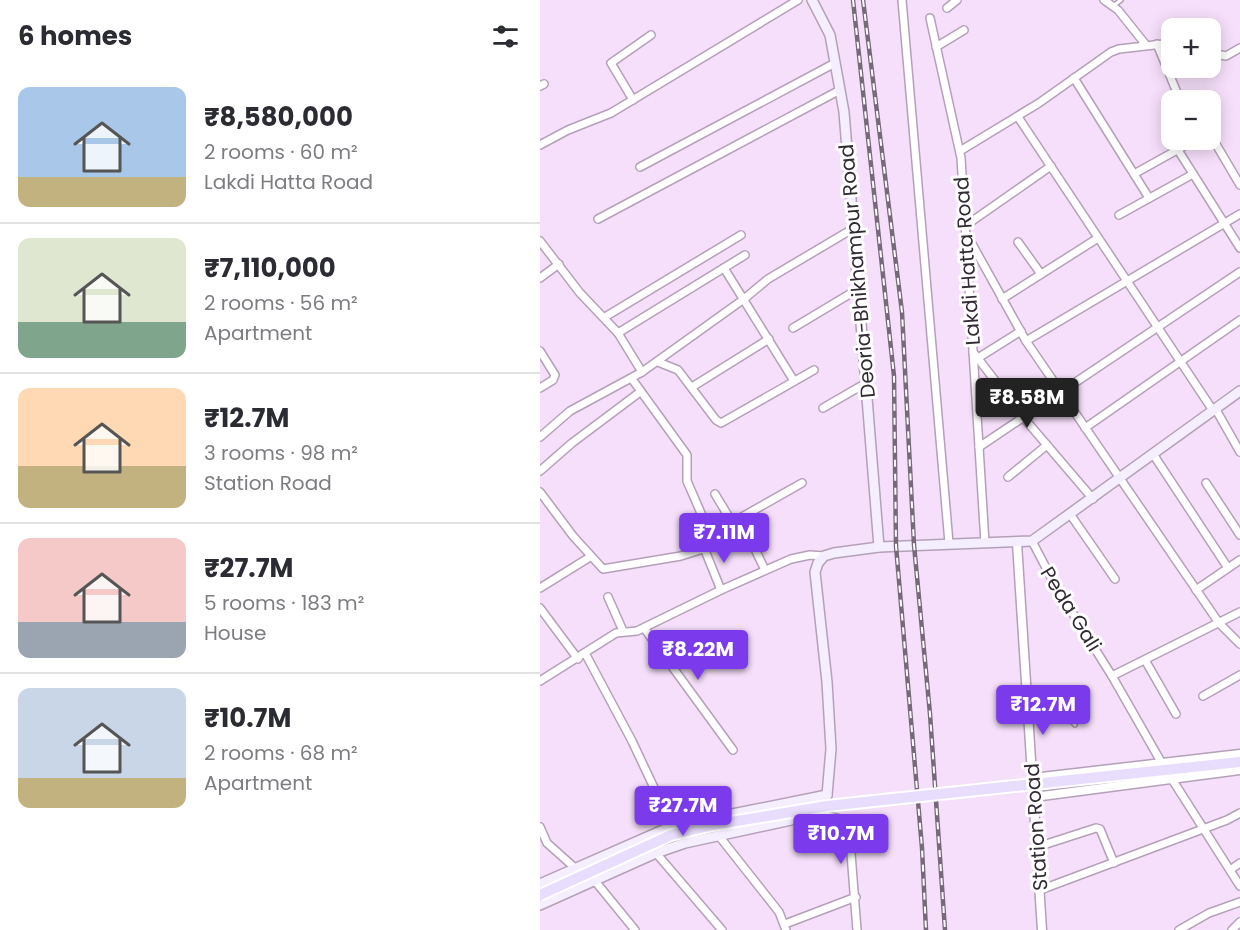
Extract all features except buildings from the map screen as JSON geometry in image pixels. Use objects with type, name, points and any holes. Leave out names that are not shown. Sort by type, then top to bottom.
[{"type":"main road","name":"Deoria-Bhikhampur Road","points":[[813,0],[830,35],[844,112],[879,547]]},
{"type":"main road","points":[[540,905],[656,852],[685,843],[805,818],[827,795],[831,738],[815,572],[824,556],[879,547],[1032,541],[1120,480],[1240,391]]},
{"type":"main road","points":[[540,896],[671,835],[713,825],[827,806],[1240,762]]},
{"type":"main road","points":[[540,884],[672,826],[827,795]]},
{"type":"street","points":[[540,145],[568,130],[611,113],[798,0]]},
{"type":"street","points":[[902,0],[949,543]]},
{"type":"street","points":[[947,8],[957,0]]},
{"type":"street","points":[[1104,0],[1113,6],[1146,45]]},
{"type":"street","name":"Lakdi Hatta Road","points":[[930,18],[960,151],[975,355],[985,543]]},
{"type":"street","points":[[936,48],[964,30]]},
{"type":"street","points":[[633,100],[611,63],[651,35]]},
{"type":"street","points":[[1157,44],[1176,90]]},
{"type":"street","points":[[960,151],[1018,117],[1111,52],[1161,44]]},
{"type":"street","points":[[1221,55],[1226,56],[1240,48]]},
{"type":"street","points":[[640,167],[836,63]]},
{"type":"street","points":[[1074,78],[1149,198]]},
{"type":"street","points":[[598,219],[840,90]]},
{"type":"street","points":[[1018,117],[1240,452]]},
{"type":"street","points":[[1134,174],[1178,150],[1240,248]]},
{"type":"street","points":[[1219,150],[1240,185]]},
{"type":"street","points":[[1051,166],[965,229],[1026,341],[1219,623],[1240,644]]},
{"type":"street","points":[[1119,215],[1193,174]]},
{"type":"street","points":[[1026,341],[1240,214]]},
{"type":"street","points":[[540,437],[570,411],[632,379],[658,362],[768,279],[854,228]]},
{"type":"street","points":[[605,317],[741,234]]},
{"type":"street","points":[[1002,298],[1098,238]]},
{"type":"street","points":[[540,241],[580,292],[618,333],[642,372]]},
{"type":"street","points":[[1018,242],[1041,274]]},
{"type":"street","points":[[618,333],[745,255]]},
{"type":"street","points":[[540,278],[559,264]]},
{"type":"street","points":[[724,268],[795,381]]},
{"type":"street","points":[[979,447],[1240,272]]},
{"type":"street","points":[[793,328],[858,289]]},
{"type":"street","points":[[1085,428],[1240,320]]},
{"type":"street","points":[[1021,331],[975,355],[1023,417],[1093,499]]},
{"type":"street","points":[[692,387],[769,339]]},
{"type":"street","points":[[540,351],[555,375],[553,380],[540,388]]},
{"type":"street","points":[[658,362],[675,369],[692,387],[716,420],[721,423],[814,370]]},
{"type":"street","points":[[632,379],[687,455],[687,481],[707,527],[704,548],[721,590]]},
{"type":"street","points":[[823,408],[866,383]]},
{"type":"street","points":[[540,471],[572,442],[640,392]]},
{"type":"street","points":[[1008,477],[1047,445]]},
{"type":"street","points":[[1154,454],[1228,568]]},
{"type":"street","points":[[733,522],[802,483]]},
{"type":"street","points":[[1206,483],[1240,535]]},
{"type":"street","points":[[540,492],[599,567],[608,569],[649,563],[746,537],[753,545],[765,570]]},
{"type":"street","points":[[715,494],[741,537]]},
{"type":"street","points":[[1070,514],[1115,579]]},
{"type":"street","name":"Peda Gali","points":[[1032,541],[1055,585],[1112,676],[1161,763],[1240,886]]},
{"type":"street","name":"Station Road","points":[[1017,543],[1042,930]]},
{"type":"street","points":[[540,588],[590,556]]},
{"type":"street","points":[[540,681],[616,633],[632,632],[644,628],[721,590],[802,556],[824,556]]},
{"type":"street","points":[[1196,590],[1240,560]]},
{"type":"street","points":[[608,597],[623,631]]},
{"type":"street","points":[[540,608],[578,658]]},
{"type":"street","points":[[1112,676],[1240,612]]},
{"type":"street","points":[[644,628],[733,750]]},
{"type":"street","points":[[585,653],[632,741],[672,826]]},
{"type":"street","points":[[1145,660],[1176,714]]},
{"type":"street","points":[[1203,696],[1240,675]]},
{"type":"street","points":[[1033,778],[1240,754]]},
{"type":"street","points":[[1034,796],[1240,770]]},
{"type":"street","points":[[1040,890],[1227,820],[1240,813]]},
{"type":"street","points":[[805,818],[834,816],[846,823],[852,835],[857,930]]},
{"type":"street","points":[[540,826],[547,843],[575,868]]},
{"type":"street","points":[[1037,847],[1096,828],[1100,829],[1114,863]]},
{"type":"street","points":[[719,836],[779,912],[785,927],[856,897]]},
{"type":"street","points":[[656,852],[722,930]]},
{"type":"street","points":[[1230,870],[1240,863]]},
{"type":"street","points":[[595,881],[635,930]]},
{"type":"street","points":[[1179,930],[1209,913],[1240,902]]},
{"type":"street","points":[[1232,930],[1240,922]]},
{"type":"lane","points":[[1113,6],[1121,0]]},
{"type":"lane","points":[[1028,707],[1056,703],[1075,725]]},
{"type":"railway","points":[[853,0],[894,376],[896,546],[922,848],[926,930]]},
{"type":"railway","points":[[863,0],[902,312],[914,545],[930,714],[945,930]]}]
